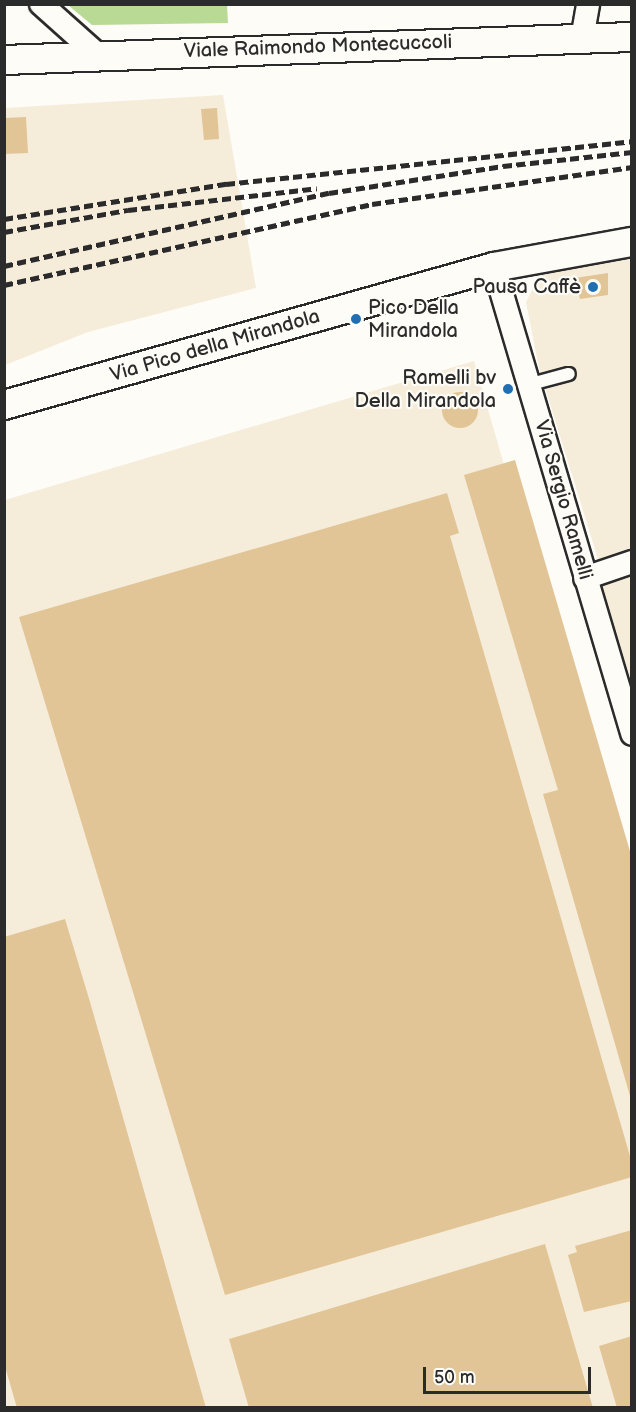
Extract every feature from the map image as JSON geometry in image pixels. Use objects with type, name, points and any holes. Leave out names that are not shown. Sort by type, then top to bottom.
[{"type":"street","points":[[41,4],[97,54]]},
{"type":"street","points":[[582,39],[588,4]]},
{"type":"street","name":"Viale Raimondo Montecuccoli","points":[[4,60],[97,54],[632,37]]},
{"type":"street","name":"Via Pico della Mirandola","points":[[4,405],[494,267],[632,242]]},
{"type":"street","name":"Via Sergio Ramelli","points":[[494,267],[531,384],[585,578],[632,734]]},
{"type":"street","points":[[585,578],[632,562]]},
{"type":"lane","points":[[531,384],[569,374]]},
{"type":"shaded area","points":[[223,95],[256,288],[88,332],[5,365],[5,108]]},
{"type":"shaded area","points":[[631,250],[631,689],[604,605],[598,559],[539,368],[526,302],[542,270]]},
{"type":"shaded area","points":[[474,361],[631,905],[631,1407],[5,1408],[5,500]]},
{"type":"green space","points":[[68,5],[227,5],[228,23],[92,25]]},
{"type":"building","points":[[217,108],[219,139],[204,140],[201,109]]},
{"type":"building","points":[[26,117],[28,153],[4,154],[4,118]]},
{"type":"building","name":"Pausa Caffè","points":[[608,273],[608,295],[580,299],[575,278]]},
{"type":"building","points":[[460,392],[473,397],[478,410],[473,423],[460,428],[447,423],[442,410],[447,397]]},
{"type":"building","points":[[515,460],[632,858],[632,1103],[543,794],[558,790],[464,475]]},
{"type":"building","points":[[447,493],[459,533],[450,536],[632,1163],[632,1177],[225,1295],[19,617]]},
{"type":"building","points":[[65,919],[206,1408],[17,1408],[4,1363],[4,937]]},
{"type":"building","points":[[632,1230],[632,1301],[584,1312],[568,1255],[577,1252],[575,1246]]},
{"type":"building","points":[[545,1244],[593,1408],[249,1408],[229,1339]]},
{"type":"building","points":[[632,1336],[632,1408],[617,1408],[599,1346]]},
{"type":"railway","points":[[4,219],[226,184],[632,141]]},
{"type":"railway","points":[[4,266],[329,193],[503,166],[632,152]]},
{"type":"railway","points":[[4,285],[372,204],[632,167]]},
{"type":"railway","points":[[4,232],[128,210],[317,188]]},
{"type":"place","name":"Pausa Caffè","points":[[593,287]]},
{"type":"place","name":"Pico Della Mirandola","points":[[356,319]]},
{"type":"place","name":"Ramelli bv Della Mirandola","points":[[508,389]]}]
